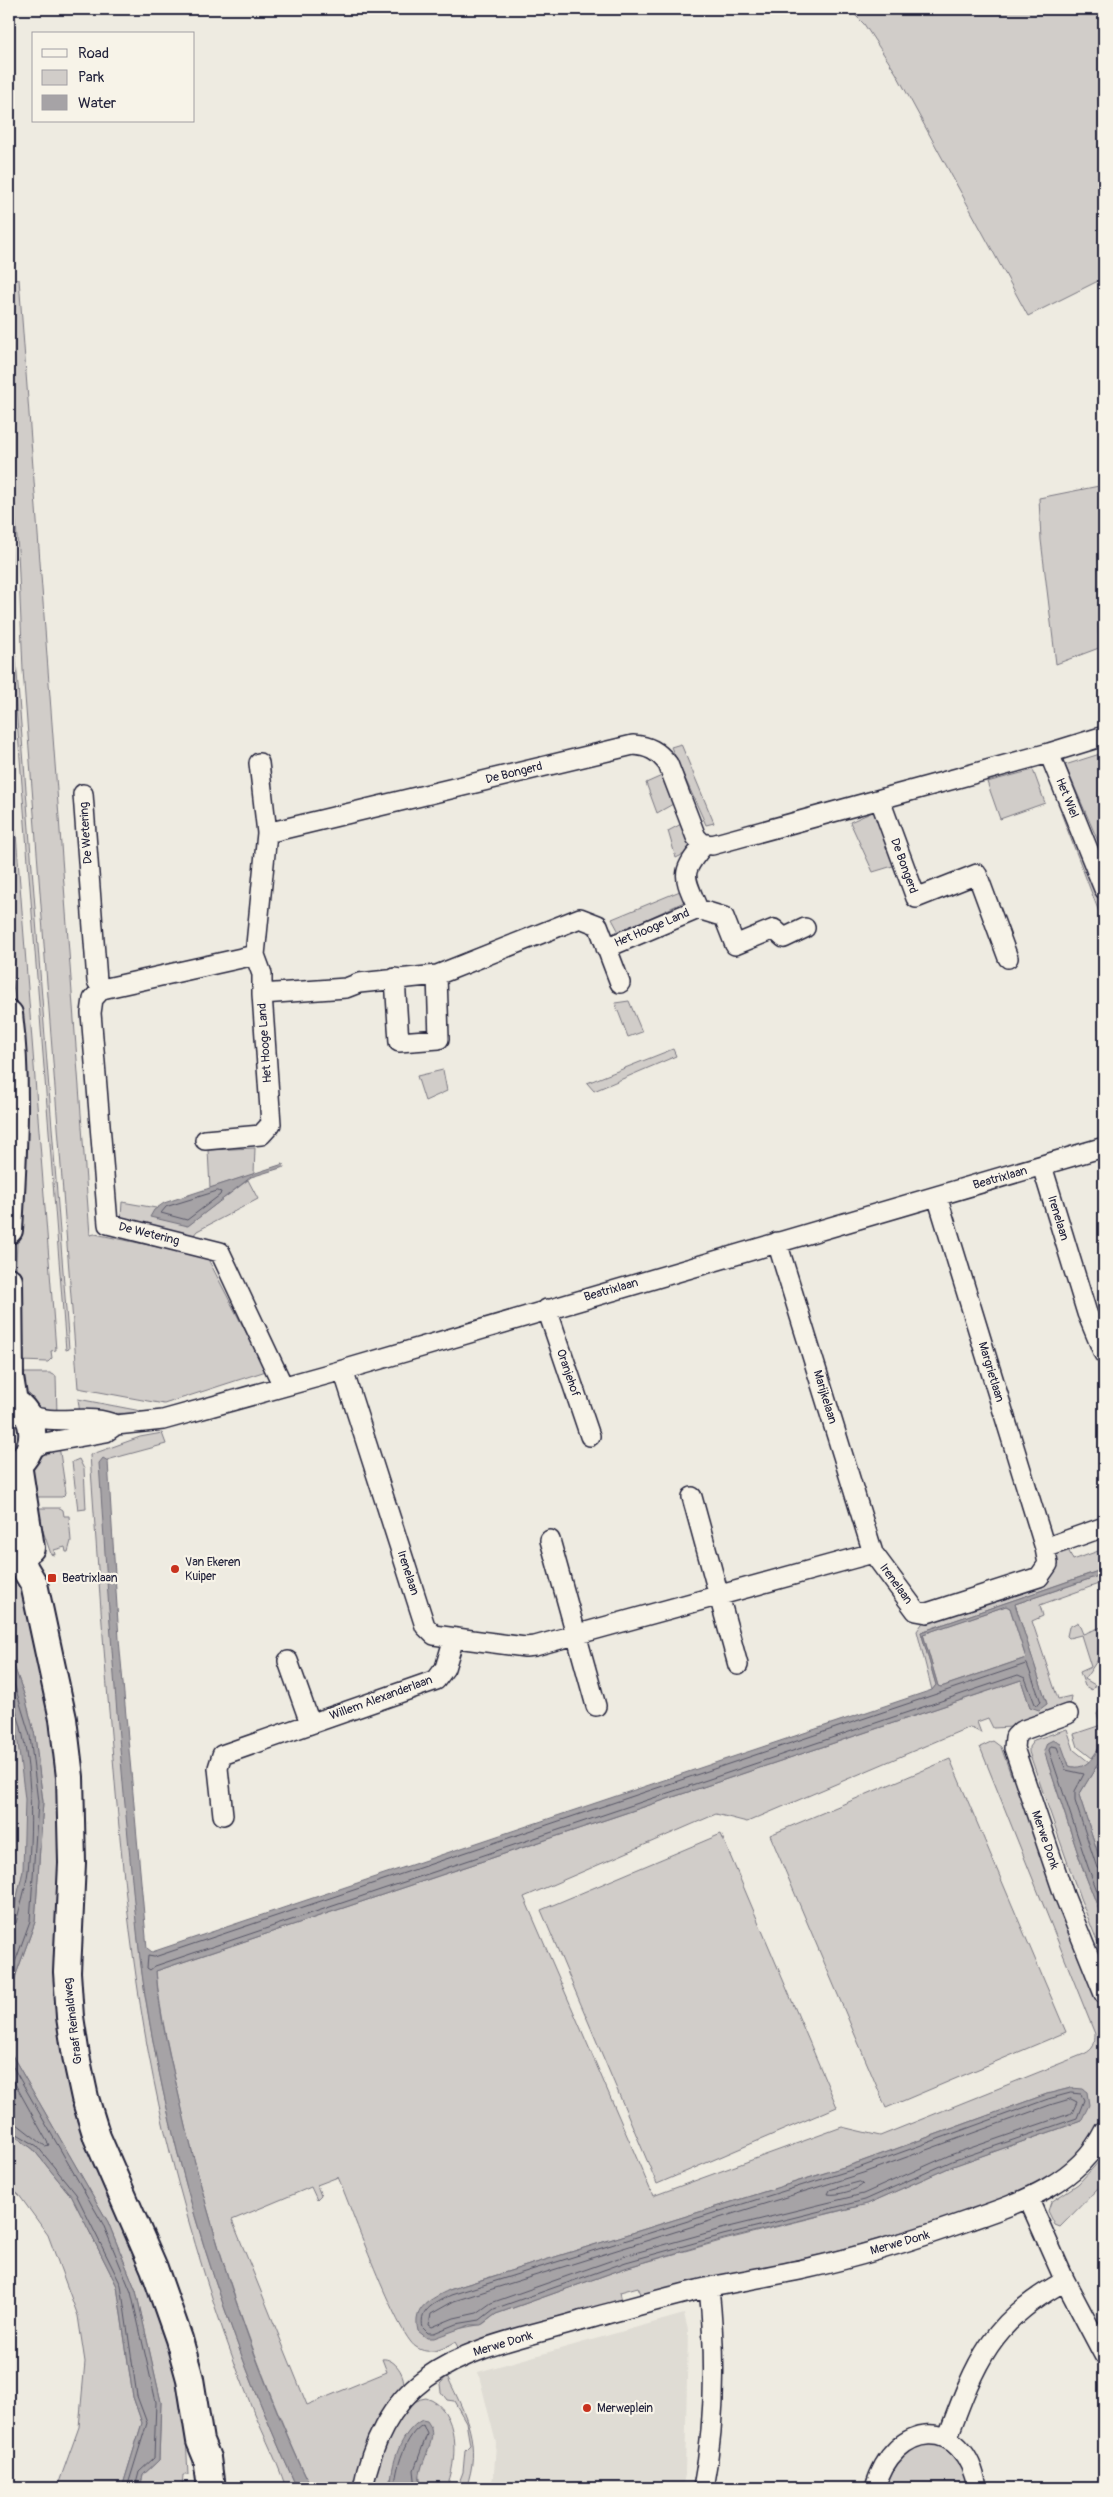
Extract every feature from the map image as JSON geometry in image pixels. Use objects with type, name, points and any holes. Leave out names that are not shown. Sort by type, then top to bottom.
[{"type":"main road","points":[[9,1014],[13,1046],[16,1111],[9,1230]]},
{"type":"main road","points":[[9,1281],[10,1377],[17,1405]]},
{"type":"main road","name":"Graaf Reinaldweg","points":[[17,1405],[33,1432],[19,1461],[36,1574],[34,1584]]},
{"type":"main road","name":"Graaf Reinaldweg","points":[[9,1522],[25,1569],[34,1584],[64,1719],[70,1777],[72,1854],[67,1972],[70,2018],[76,2056],[85,2098],[97,2137],[154,2268],[178,2339],[198,2414],[200,2441],[208,2458],[211,2488]]},
{"type":"main road","name":"Graaf Reinaldweg","points":[[192,2488],[194,2456],[200,2441]]},
{"type":"street","points":[[805,928],[784,938],[774,929],[735,945],[724,918],[698,909],[685,878],[686,872],[705,844],[712,845],[880,800],[1101,737]]},
{"type":"street","name":"De Bongerd","points":[[267,833],[633,745],[654,749],[668,764],[692,827],[699,840],[705,844]]},
{"type":"street","name":"Het Wiel","points":[[1049,753],[1104,889]]},
{"type":"street","points":[[259,763],[267,833],[255,955],[262,974],[262,994]]},
{"type":"street","name":"De Wetering","points":[[83,794],[97,981],[102,990],[93,999],[91,1013],[108,1224],[220,1252],[283,1386]]},
{"type":"street","name":"De Bongerd","points":[[880,800],[916,898],[977,874],[1008,958]]},
{"type":"street","name":"Het Hooge Land","points":[[606,948],[698,909]]},
{"type":"street","name":"Het Hooge Land","points":[[205,1140],[261,1135],[271,1124],[262,994],[346,988],[359,983],[437,975],[580,918],[598,925],[620,983]]},
{"type":"street","points":[[102,990],[255,955]]},
{"type":"street","points":[[395,978],[399,1042],[440,1039],[437,975]]},
{"type":"street","name":"Beatrixlaan","points":[[19,1461],[44,1443],[63,1438],[106,1432],[116,1425],[163,1420],[343,1370],[1104,1148]]},
{"type":"street","name":"Irenelaan","points":[[1042,1166],[1087,1313],[1104,1354]]},
{"type":"street","name":"Margrietlaan","points":[[937,1196],[1045,1548]]},
{"type":"street","name":"Marijkelaan","points":[[778,1242],[873,1553]]},
{"type":"street","name":"Oranjehof","points":[[547,1309],[590,1436]]},
{"type":"street","name":"Irenelaan","points":[[343,1370],[425,1626],[434,1635],[525,1647],[718,1597],[873,1553],[916,1611],[927,1613],[1039,1576],[1048,1564],[1045,1548]]},
{"type":"street","name":"Beatrixlaan","points":[[17,1405],[43,1420],[107,1420],[116,1425]]},
{"type":"street","points":[[692,1497],[738,1665]]},
{"type":"street","points":[[1045,1548],[1104,1527]]},
{"type":"street","points":[[550,1540],[596,1706]]},
{"type":"street","name":"Willem Alexanderlaan","points":[[222,1815],[218,1768],[222,1755],[436,1680],[446,1668],[454,1638]]},
{"type":"street","points":[[288,1661],[310,1723]]},
{"type":"street","name":"Merwe Donk","points":[[1068,1714],[1021,1731],[1015,1738],[1014,1748],[1064,1895],[1104,1994]]},
{"type":"street","name":"Merwe Donk","points":[[363,2488],[376,2442],[395,2410],[416,2386],[467,2355],[506,2342],[709,2288],[807,2268],[889,2246],[1028,2198],[1057,2184],[1076,2167],[1104,2131]]},
{"type":"street","points":[[1028,2198],[1065,2281],[1104,2354]]},
{"type":"street","points":[[947,2439],[969,2382],[994,2336],[1026,2304],[1065,2281]]},
{"type":"street","points":[[706,2488],[715,2393],[713,2328],[709,2288]]},
{"type":"street","points":[[874,2488],[882,2467],[889,2456],[904,2442],[917,2435],[929,2434],[947,2439],[963,2456],[971,2469],[977,2488]]},
{"type":"shaded area","name":"Merweplein","points":[[684,2314],[688,2330],[685,2475],[682,2488],[490,2488],[494,2473],[496,2443],[478,2372]]},
{"type":"green space","points":[[849,9],[1104,9],[1104,278],[1028,316],[896,73],[864,24]]},
{"type":"green space","points":[[19,279],[90,1235],[95,1234],[207,1257],[266,1371],[164,1404],[78,1388],[23,670],[18,551],[9,436],[9,280]]},
{"type":"green space","points":[[1104,485],[1104,622],[1098,624],[1099,648],[1056,664],[1041,540],[1039,498]]},
{"type":"green space","points":[[9,508],[15,647],[69,1349],[66,1350],[9,617]]},
{"type":"green space","points":[[9,743],[56,1350],[51,1351],[52,1358],[48,1362],[21,1361],[16,1354],[16,1262],[24,1112],[20,1028],[9,961]]},
{"type":"green space","points":[[681,744],[714,823],[706,825],[671,747]]},
{"type":"green space","points":[[1103,753],[1104,839],[1098,841],[1065,765]]},
{"type":"green space","points":[[1033,770],[1045,803],[1000,819],[987,782]]},
{"type":"green space","points":[[664,775],[673,804],[657,813],[646,783]]},
{"type":"green space","points":[[875,811],[896,865],[873,872],[850,822]]},
{"type":"green space","points":[[1067,812],[1104,907],[1099,912],[1061,813]]},
{"type":"green space","points":[[685,822],[696,848],[676,858],[668,831]]},
{"type":"green space","points":[[680,891],[686,901],[619,932],[612,919]]},
{"type":"green space","points":[[629,1001],[642,1032],[628,1037],[615,1003]]},
{"type":"green space","points":[[673,1049],[676,1056],[594,1091],[587,1083]]},
{"type":"green space","points":[[443,1070],[447,1091],[425,1101],[417,1076]]},
{"type":"green space","points":[[255,1148],[254,1174],[210,1188],[208,1150]]},
{"type":"green space","points":[[248,1180],[258,1199],[197,1231],[193,1236],[121,1217],[122,1202],[156,1208],[187,1226]]},
{"type":"green space","points":[[16,1373],[50,1373],[56,1376],[57,1415],[40,1411],[30,1401]]},
{"type":"green space","points":[[78,1399],[141,1411],[141,1413],[80,1414]]},
{"type":"green space","points":[[162,1433],[166,1444],[107,1460],[134,1886],[141,1967],[156,2058],[170,2121],[204,2246],[224,2308],[247,2369],[297,2488],[286,2488],[252,2407],[225,2336],[195,2244],[159,2103],[140,2005],[133,1956],[117,1808],[90,1455],[140,1437]]},
{"type":"green space","points":[[59,1446],[66,1493],[62,1497],[28,1497],[28,1477],[32,1464],[41,1455]]},
{"type":"green space","points":[[79,1459],[84,1469],[86,1509],[78,1510],[72,1462]]},
{"type":"green space","points":[[35,1508],[60,1508],[63,1510],[64,1516],[69,1516],[71,1541],[68,1552],[66,1552],[65,1547],[54,1550],[55,1555],[51,1554]]},
{"type":"green space","points":[[9,1540],[47,1676],[62,1796],[61,2018],[183,2381],[188,2475],[183,2475],[182,2488],[140,2488],[143,2475],[159,2460],[161,2402],[136,2291],[108,2222],[9,2050],[9,1994],[35,1922],[43,1802],[35,1736],[25,1697],[9,1652]]},
{"type":"green space","points":[[1068,1549],[1073,1560],[1104,1549],[1104,1569],[921,1632],[936,1685],[932,1690],[917,1631],[924,1621],[1046,1581],[1051,1574],[1057,1554]]},
{"type":"green space","points":[[1104,1574],[1104,1582],[1040,1605],[1043,1616],[1032,1621],[1058,1699],[1071,1696],[1070,1704],[1067,1707],[1012,1727],[993,1728],[988,1718],[977,1722],[981,1733],[970,1727],[747,1822],[716,1814],[524,1897],[653,2196],[842,2127],[880,2136],[1084,2054],[1092,2048],[1094,2043],[1095,2034],[980,1747],[993,1741],[1001,1747],[1011,1775],[1015,1774],[1052,1883],[1104,2012],[1104,2115],[1094,2135],[1066,2167],[1023,2192],[927,2225],[843,2249],[642,2296],[638,2287],[620,2292],[622,2301],[459,2349],[455,2342],[441,2349],[421,2350],[408,2338],[386,2296],[338,2177],[317,2185],[321,2196],[317,2200],[311,2187],[232,2220],[307,2405],[387,2372],[382,2359],[387,2359],[395,2364],[403,2378],[403,2388],[354,2488],[311,2488],[271,2395],[220,2252],[181,2105],[163,2022],[156,1971],[1021,1680],[1030,1707],[1047,1704],[1015,1604]],"holes":[[[1071,2088],[1081,2121],[953,2166],[867,2204],[724,2240],[628,2267],[496,2314],[483,2324],[457,2329],[449,2290],[860,2162],[1047,2094]]]},
{"type":"green space","points":[[1006,1606],[1010,1608],[1026,1658],[941,1687],[938,1686],[923,1634]]},
{"type":"green space","points":[[1078,1622],[1083,1634],[1104,1626],[1104,1650],[1085,1679],[1095,1685],[1092,1690],[1085,1686],[1080,1672],[1091,1667],[1081,1635],[1069,1638],[1067,1636],[1069,1627]]},
{"type":"green space","points":[[9,1704],[19,1744],[25,1787],[26,1830],[23,1871],[9,1931]]},
{"type":"green space","points":[[1101,1708],[1104,1710],[1104,1741],[1092,1758],[1078,1747],[1074,1734],[1101,1725],[1097,1714]]},
{"type":"green space","points":[[1067,1729],[1074,1750],[1089,1762],[1085,1766],[1078,1768],[1069,1766],[1068,1762],[1048,1763],[1083,1869],[1104,1923],[1104,1958],[1080,1898],[1029,1752],[1029,1747],[1034,1740]]},
{"type":"green space","points":[[950,1759],[1066,2032],[886,2108],[770,1835]]},
{"type":"green space","points":[[1096,1767],[1104,1773],[1104,1872],[1079,1795]]},
{"type":"green space","points":[[721,1834],[837,2107],[657,2184],[541,1910]]},
{"type":"green space","points":[[9,2132],[33,2149],[72,2197],[117,2286],[133,2397],[142,2423],[122,2488],[57,2488],[79,2427],[85,2362],[78,2316],[48,2235],[19,2195],[9,2186]]},
{"type":"green space","points":[[1104,2156],[1104,2182],[1060,2227],[1055,2225],[1048,2211],[1051,2202],[1078,2184]]},
{"type":"green space","points":[[447,2376],[470,2430],[472,2444],[471,2472],[466,2488],[457,2488],[463,2472],[465,2450],[470,2445],[466,2422],[454,2401],[447,2400],[441,2392],[440,2384]]},
{"type":"green space","points":[[426,2398],[437,2404],[445,2413],[453,2437],[453,2465],[446,2488],[421,2488],[419,2471],[422,2464],[390,2478],[391,2488],[370,2488],[390,2435],[398,2421],[416,2401]]},
{"type":"green space","points":[[935,2441],[957,2457],[971,2488],[881,2488],[905,2450]]},
{"type":"water","points":[[283,1164],[284,1167],[251,1177],[188,1226],[150,1217],[154,1210],[164,1203]]},
{"type":"water","points":[[103,1458],[108,1461],[119,1639],[147,1948],[152,1952],[932,1690],[936,1685],[921,1632],[1104,1569],[1104,1574],[1015,1604],[1047,1704],[1039,1710],[1030,1707],[1021,1680],[156,1971],[169,2055],[193,2154],[220,2252],[270,2395],[311,2488],[297,2488],[271,2429],[224,2308],[186,2184],[156,2059],[142,1975],[133,1896],[99,1463]],"holes":[[[1006,1606],[1010,1608],[1026,1658],[941,1687],[938,1686],[923,1634]]]},
{"type":"water","points":[[9,1652],[25,1697],[35,1736],[43,1802],[35,1922],[9,1994],[9,1931],[23,1871],[25,1799],[16,1727],[9,1704]]},
{"type":"water","points":[[1053,1740],[1061,1744],[1069,1766],[1076,1767],[1086,1764],[1104,1741],[1104,1754],[1079,1795],[1104,1872],[1104,1923],[1083,1869],[1044,1751],[1047,1743]]},
{"type":"water","points":[[9,2050],[108,2222],[136,2291],[161,2402],[159,2460],[143,2475],[140,2488],[122,2488],[142,2423],[133,2397],[117,2286],[72,2197],[33,2149],[9,2132]]},
{"type":"water","points":[[1071,2088],[1083,2089],[1087,2092],[1089,2105],[1081,2121],[953,2166],[867,2204],[724,2239],[628,2267],[496,2314],[481,2325],[470,2325],[434,2338],[427,2338],[418,2331],[417,2323],[420,2310],[424,2305],[449,2290],[860,2162],[1047,2094]]},
{"type":"water","points":[[422,2420],[427,2421],[432,2437],[421,2470],[421,2488],[391,2488],[392,2470],[398,2450],[408,2432]]},
{"type":"place","name":"Van Ekeren Kuiper","points":[[175,1569]]},
{"type":"place","name":"Beatrixlaan","points":[[52,1578]]},
{"type":"place","name":"Merweplein","points":[[587,2408]]}]
